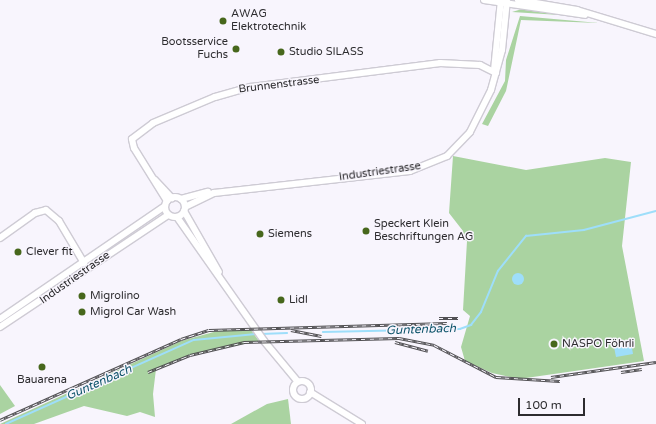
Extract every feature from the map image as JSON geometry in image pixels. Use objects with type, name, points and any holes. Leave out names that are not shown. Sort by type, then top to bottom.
[{"type":"main road","points":[[484,0],[596,16]]},
{"type":"main road","points":[[518,0],[596,16],[656,34]]},
{"type":"main road","name":"Industriestrasse","points":[[496,73],[495,59],[504,2]]},
{"type":"main road","name":"Industriestrasse","points":[[0,320],[84,263],[168,202],[214,193],[391,173],[431,165],[451,153],[470,132],[484,107],[496,73],[504,2]]},
{"type":"main road","points":[[483,66],[495,59]]},
{"type":"main road","name":"Brunnenstrasse","points":[[168,202],[134,148],[132,139],[153,123],[184,110],[247,88],[440,63],[483,66],[496,73]]},
{"type":"main road","name":"Industriestrasse","points":[[177,217],[184,209],[214,193]]},
{"type":"main road","points":[[181,199],[184,209],[224,282]]},
{"type":"main road","points":[[168,202],[168,215],[177,217],[224,282],[256,330],[298,382]]},
{"type":"main road","points":[[0,238],[34,213],[46,210],[59,221],[84,263]]},
{"type":"main road","name":"Industriestrasse","points":[[0,327],[168,215]]},
{"type":"main road","points":[[208,261],[216,266]]},
{"type":"main road","points":[[298,382],[293,389],[298,397],[304,398],[310,392]]},
{"type":"main road","points":[[298,382],[307,382],[310,392],[362,424]]},
{"type":"green space","points":[[522,9],[576,16],[512,12]]},
{"type":"green space","points":[[520,16],[599,23],[521,20],[506,91],[488,126],[482,124],[505,81],[506,60]]},
{"type":"green space","points":[[453,156],[526,170],[605,158],[631,162],[622,246],[644,361],[519,379],[492,373],[465,361],[461,347],[470,316],[463,310],[467,241],[462,240],[463,231],[449,213]]},
{"type":"green space","points":[[221,330],[251,330],[259,341],[190,355],[156,369],[153,394],[155,417],[140,412],[127,416],[84,406],[34,424],[0,424],[181,341]]},
{"type":"green space","points":[[0,385],[15,406],[0,414]]},
{"type":"green space","points":[[288,399],[291,424],[231,424],[267,404]]},
{"type":"water","points":[[516,273],[520,273],[524,279],[520,285],[516,285],[512,281],[512,277]]},
{"type":"water","points":[[631,342],[633,354],[616,357],[614,347]]},
{"type":"waterway","name":"Guntenbach","points":[[323,332],[460,329],[471,325],[481,312],[498,271],[526,236],[584,230],[656,211]]},
{"type":"waterway","name":"Guntenbach","points":[[261,334],[287,333]]},
{"type":"waterway","name":"Guntenbach","points":[[6,424],[194,340],[257,334]]},
{"type":"railway","points":[[439,318],[458,318]]},
{"type":"railway","points":[[0,420],[181,339],[209,330],[447,323]]},
{"type":"railway","points":[[291,330],[321,336]]},
{"type":"railway","points":[[148,372],[190,355],[244,342],[399,338],[434,345],[496,377],[560,381]]},
{"type":"railway","points":[[395,342],[428,351]]},
{"type":"railway","points":[[551,377],[656,362]]},
{"type":"railway","points":[[621,372],[642,369]]},
{"type":"place","name":"AWAG Elektrotechnik","points":[[223,21]]},
{"type":"place","name":"Bootsservice Fuchs","points":[[236,49]]},
{"type":"place","name":"Studio SILASS","points":[[281,52]]},
{"type":"place","name":"Speckert Klein Beschriftungen AG","points":[[366,231]]},
{"type":"place","name":"Siemens","points":[[260,234]]},
{"type":"place","name":"Clever fit","points":[[18,252]]},
{"type":"place","name":"Migrolino","points":[[82,296]]},
{"type":"place","name":"Lidl","points":[[281,300]]},
{"type":"place","name":"Migrol Car Wash","points":[[82,312]]},
{"type":"place","name":"NASPO Föhrli","points":[[554,344]]},
{"type":"place","name":"Bauarena","points":[[42,367]]}]
